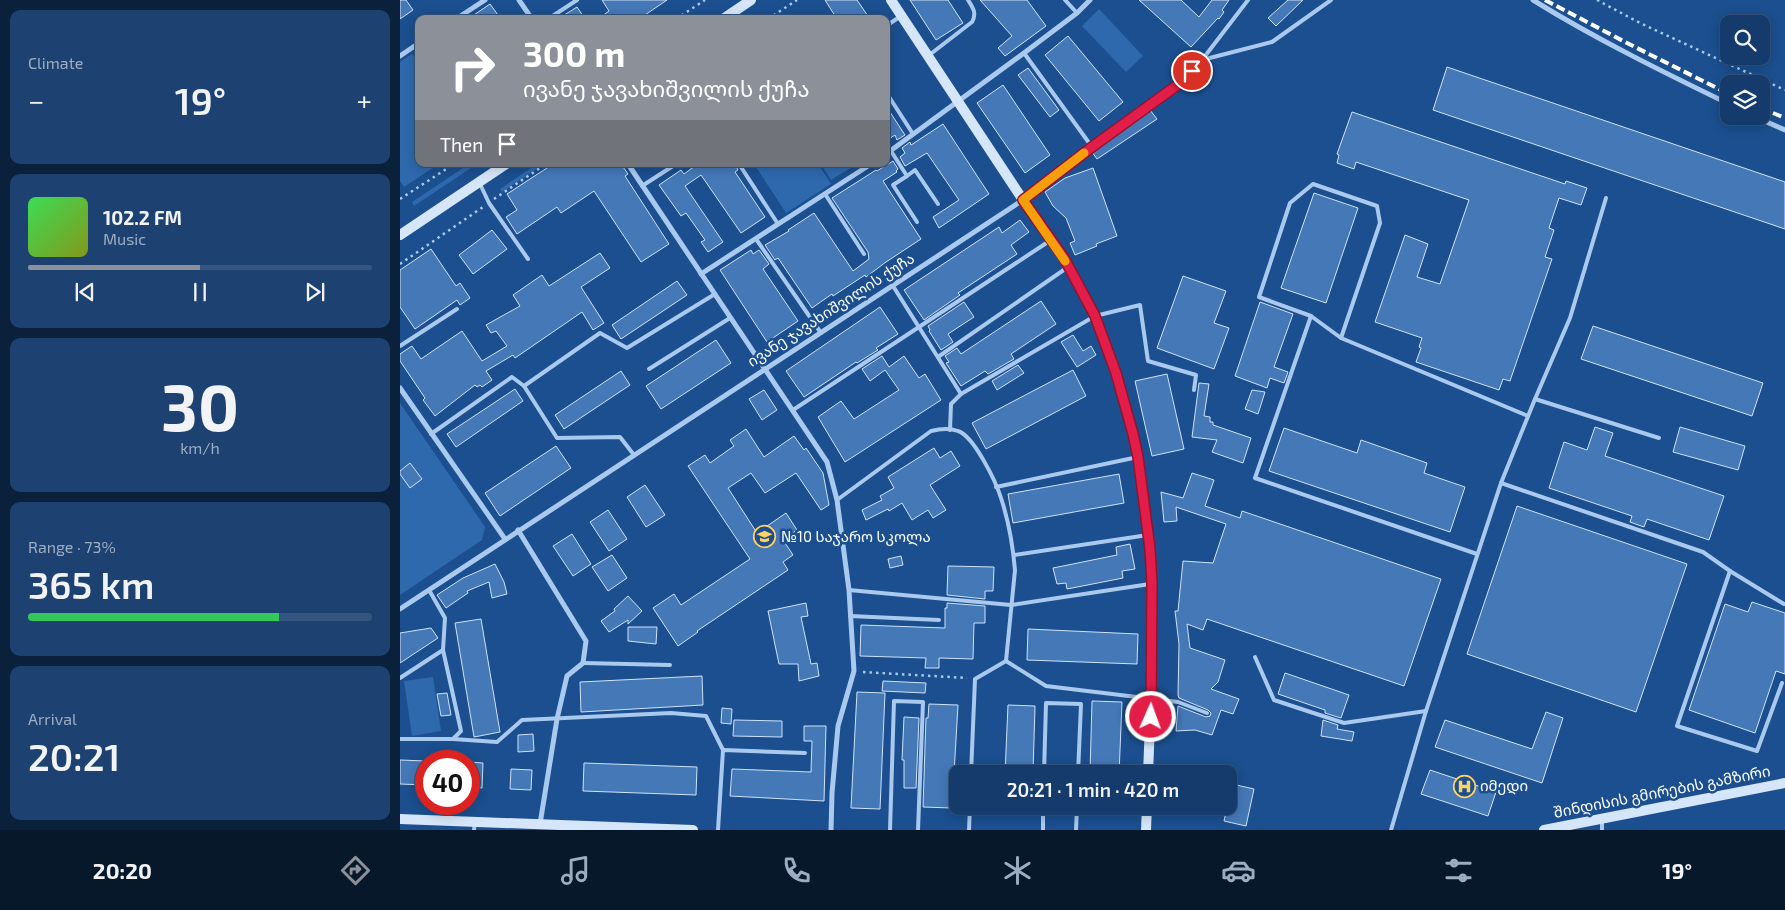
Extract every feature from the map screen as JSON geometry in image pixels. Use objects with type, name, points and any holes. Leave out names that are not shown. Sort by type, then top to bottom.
[{"type":"street","points":[[462,15],[485,0]]},
{"type":"street","points":[[519,0],[529,15]]},
{"type":"street","points":[[729,15],[751,0]]},
{"type":"street","points":[[891,0],[1068,267],[1095,316],[1116,373],[1138,457],[1148,535],[1152,584],[1148,765]]},
{"type":"street","points":[[890,151],[1077,13],[1090,0]]},
{"type":"street","points":[[1533,0],[1612,45],[1720,99]]},
{"type":"street","points":[[400,56],[415,46]]},
{"type":"street","name":"ივანე ჯავახიშვილის ქუჩა","points":[[400,608],[1023,200],[1183,81],[1202,60]]},
{"type":"street","points":[[1770,124],[1785,130]]},
{"type":"street","points":[[400,235],[502,167]]},
{"type":"street","points":[[630,167],[827,462],[837,500],[849,590],[854,671],[838,726],[831,830]]},
{"type":"street","points":[[701,274],[866,167]]},
{"type":"street","points":[[400,388],[402,396],[505,539]]},
{"type":"street","points":[[518,530],[586,642],[583,663],[567,676],[557,719],[540,824]]},
{"type":"street","name":"შინდისის გმირების გამზირი","points":[[1549,830],[1785,783]]},
{"type":"street","points":[[1146,830],[1147,815]]},
{"type":"street","points":[[400,819],[474,826],[526,827],[540,824],[561,828],[693,830]]},
{"type":"lane","points":[[554,15],[577,0]]},
{"type":"lane","points":[[928,56],[972,22],[976,16],[968,0]]},
{"type":"lane","points":[[1065,0],[1077,13]]},
{"type":"lane","name":"ივანე ჯავახიშვილის ქუჩა","points":[[1202,60],[1248,0]]},
{"type":"lane","points":[[1202,60],[1272,42],[1330,0]]},
{"type":"lane","points":[[890,23],[901,16]]},
{"type":"lane","points":[[1024,53],[1092,147]]},
{"type":"lane","points":[[890,98],[913,134]]},
{"type":"lane","points":[[890,153],[907,176]]},
{"type":"lane","points":[[642,186],[671,167]]},
{"type":"lane","points":[[741,167],[778,224]]},
{"type":"lane","points":[[917,222],[893,185],[915,170],[938,204]]},
{"type":"lane","points":[[479,182],[489,202],[528,259]]},
{"type":"lane","points":[[1341,338],[1380,223],[1377,206],[1313,184],[1290,203],[1259,297],[1311,316],[1341,338],[1528,416]]},
{"type":"lane","points":[[825,194],[864,254]]},
{"type":"lane","points":[[1391,830],[1426,711],[1501,483],[1570,318],[1606,198]]},
{"type":"lane","points":[[756,239],[821,334]]},
{"type":"lane","points":[[793,410],[1051,240]]},
{"type":"lane","points":[[938,357],[1068,267]]},
{"type":"lane","points":[[893,286],[961,394]]},
{"type":"lane","points":[[524,386],[600,334],[627,348],[715,294]]},
{"type":"lane","points":[[950,430],[951,404],[961,394],[1095,316],[1140,305],[1148,361],[1196,375],[1194,390]]},
{"type":"lane","points":[[400,346],[457,309]]},
{"type":"lane","points":[[1311,316],[1255,478],[1478,554]]},
{"type":"lane","points":[[649,369],[730,318]]},
{"type":"lane","points":[[431,434],[512,377],[524,386],[557,438],[620,437],[634,455]]},
{"type":"lane","points":[[1535,399],[1659,438]]},
{"type":"lane","points":[[837,500],[931,431],[939,429],[959,431],[971,441],[1001,497],[1014,555],[1015,570],[1006,661]]},
{"type":"lane","points":[[996,487],[1138,457]]},
{"type":"lane","points":[[1501,483],[1703,552],[1784,604]]},
{"type":"lane","points":[[1014,555],[1148,535]]},
{"type":"lane","points":[[1730,570],[1677,726],[1757,752],[1782,683]]},
{"type":"lane","points":[[849,590],[1011,605],[1152,584]]},
{"type":"lane","points":[[429,590],[445,618],[443,650],[461,731],[453,739]]},
{"type":"lane","points":[[850,616],[939,620]]},
{"type":"lane","points":[[400,678],[443,650]]},
{"type":"lane","points":[[1255,656],[1274,700],[1344,723],[1426,711]]},
{"type":"lane","points":[[1006,661],[1046,686],[1178,702],[1207,713]]},
{"type":"lane","points":[[971,765],[975,679],[1006,661]]},
{"type":"lane","points":[[583,663],[670,665]]},
{"type":"lane","points":[[890,830],[894,701],[923,702],[918,830]]},
{"type":"lane","points":[[1044,765],[1046,703],[1081,704],[1078,765]]},
{"type":"lane","points":[[400,739],[453,739],[497,742],[522,720],[672,713],[706,716],[724,750],[718,830]]},
{"type":"lane","points":[[724,750],[804,752]]},
{"type":"lane","points":[[969,830],[970,815]]},
{"type":"lane","points":[[1043,815],[1043,830]]},
{"type":"lane","points":[[1076,815],[1076,830]]},
{"type":"lane","points":[[1602,819],[1602,830]]},
{"type":"path","points":[[682,15],[705,0]]},
{"type":"path","points":[[774,15],[796,0]]},
{"type":"path","points":[[1597,0],[1640,23],[1785,90]]},
{"type":"path","points":[[400,199],[449,167]]},
{"type":"path","points":[[400,264],[542,167]]},
{"type":"path","points":[[854,671],[975,679]]},
{"type":"shaded area","points":[[1099,9],[1143,56],[1126,72],[1082,26]]},
{"type":"shaded area","points":[[412,54],[415,58],[415,167],[434,167],[404,187],[400,181],[400,62]]},
{"type":"shaded area","points":[[464,167],[472,167],[414,206],[412,202]]},
{"type":"shaded area","points":[[533,167],[540,167],[502,192],[500,189]]},
{"type":"shaded area","points":[[756,167],[820,167],[831,184],[786,213]]},
{"type":"shaded area","points":[[823,167],[852,167],[831,180]]},
{"type":"shaded area","points":[[400,403],[485,527],[482,540],[400,595]]},
{"type":"shaded area","points":[[433,677],[441,731],[412,736],[404,681]]},
{"type":"building","points":[[400,0],[406,0],[413,10],[400,19]]},
{"type":"building","points":[[602,0],[667,0],[645,15],[604,15],[609,11]]},
{"type":"building","points":[[825,0],[857,0],[867,15],[834,15]]},
{"type":"building","points":[[910,0],[948,0],[963,23],[936,40]]},
{"type":"building","points":[[980,0],[1027,0],[1046,26],[1005,56],[998,48],[1012,36]]},
{"type":"building","points":[[1139,0],[1181,0],[1199,17],[1212,0],[1229,0],[1222,10],[1224,12],[1219,19],[1191,47]]},
{"type":"building","points":[[1288,0],[1303,0],[1276,26],[1268,18]]},
{"type":"building","points":[[490,4],[498,15],[474,15]]},
{"type":"building","points":[[577,7],[582,15],[564,15]]},
{"type":"building","points":[[1068,36],[1123,102],[1099,121],[1045,55]]},
{"type":"building","points":[[1447,67],[1785,182],[1785,229],[1433,110]]},
{"type":"building","points":[[1028,68],[1059,110],[1050,117],[1018,75]]},
{"type":"building","points":[[1003,85],[1050,155],[1025,173],[977,103]]},
{"type":"building","points":[[1150,110],[1157,119],[1097,159],[1092,152]]},
{"type":"building","points":[[890,112],[905,135],[897,140],[895,135],[890,138]]},
{"type":"building","points":[[1352,112],[1565,184],[1566,181],[1587,188],[1581,205],[1559,198],[1549,228],[1554,230],[1545,257],[1552,259],[1510,381],[1503,379],[1499,390],[1416,362],[1422,338],[1375,322],[1405,235],[1428,244],[1417,277],[1440,284],[1469,200],[1356,162],[1354,169],[1337,163],[1339,155],[1337,154]]},
{"type":"building","points":[[943,124],[989,194],[939,228],[933,217],[959,200],[927,153],[905,166],[900,157],[905,153],[902,148],[910,142],[911,145]]},
{"type":"building","points":[[893,161],[898,169],[897,172],[883,181],[921,239],[866,277],[865,275],[812,308],[778,258],[775,260],[765,245],[814,213],[853,271],[869,259],[868,252],[832,198],[876,170],[890,167],[890,163]]},
{"type":"building","points":[[548,167],[623,167],[628,174],[625,176],[669,244],[641,262],[594,191],[561,213],[557,207],[517,234],[506,217],[517,210],[507,194]]},
{"type":"building","points":[[694,167],[736,167],[738,170],[735,172],[765,217],[741,233],[701,175],[685,186],[723,242],[708,252],[701,242],[705,240],[686,213],[681,216],[659,185],[681,170],[684,174]]},
{"type":"building","points":[[1093,168],[1117,236],[1075,255],[1070,243],[1075,241],[1066,218],[1053,206],[1045,192],[1065,178]]},
{"type":"building","points":[[1314,193],[1358,208],[1326,303],[1281,288]]},
{"type":"building","points":[[1020,220],[1029,232],[1011,245],[1017,254],[958,293],[960,295],[924,320],[904,290],[999,227],[1002,233]]},
{"type":"building","points":[[492,230],[507,249],[473,274],[459,255]]},
{"type":"building","points":[[431,249],[456,286],[460,283],[470,298],[460,305],[457,300],[415,329],[400,307],[400,270]]},
{"type":"building","points":[[751,250],[753,254],[759,250],[769,264],[763,269],[798,321],[767,342],[720,270]]},
{"type":"building","points":[[600,253],[610,268],[581,287],[604,323],[593,330],[582,312],[515,358],[513,355],[486,371],[492,380],[482,387],[475,385],[435,416],[423,400],[425,398],[400,361],[400,354],[412,346],[421,359],[462,331],[482,361],[507,346],[496,331],[491,333],[486,325],[520,306],[513,295],[542,275],[549,286]]},
{"type":"building","points":[[1183,276],[1226,291],[1214,323],[1229,328],[1214,369],[1157,348]]},
{"type":"building","points":[[677,281],[687,295],[621,339],[612,325]]},
{"type":"building","points":[[1041,301],[1056,324],[1011,354],[1014,359],[988,374],[985,371],[961,386],[946,363],[949,362],[945,356],[957,348],[961,354]]},
{"type":"building","points":[[964,302],[974,317],[948,334],[953,342],[941,350],[929,331],[928,326]]},
{"type":"building","points":[[1260,302],[1293,314],[1274,367],[1288,372],[1284,383],[1270,378],[1267,388],[1235,376]]},
{"type":"building","points":[[880,307],[898,334],[876,348],[878,350],[856,362],[804,397],[786,371]]},
{"type":"building","points":[[1593,326],[1763,383],[1752,416],[1581,359]]},
{"type":"building","points":[[1073,335],[1083,351],[1091,346],[1096,355],[1077,367],[1061,342]]},
{"type":"building","points":[[716,340],[731,363],[661,409],[646,386]]},
{"type":"building","points":[[882,356],[889,367],[904,356],[919,378],[925,374],[941,400],[845,462],[818,417],[841,401],[854,419],[899,390],[885,370],[870,381],[862,369]]},
{"type":"building","points":[[1018,365],[1024,373],[997,390],[992,381]]},
{"type":"building","points":[[1073,370],[1086,396],[986,449],[972,423]]},
{"type":"building","points":[[621,371],[630,385],[564,429],[555,415]]},
{"type":"building","points":[[1167,374],[1184,449],[1152,456],[1135,381]]},
{"type":"building","points":[[1199,383],[1209,384],[1204,416],[1210,417],[1210,422],[1213,422],[1213,425],[1251,438],[1243,463],[1212,452],[1217,440],[1192,437]]},
{"type":"building","points":[[515,389],[523,401],[456,447],[447,434]]},
{"type":"building","points":[[764,390],[777,410],[762,420],[749,399]]},
{"type":"building","points":[[1252,390],[1265,392],[1258,414],[1245,409]]},
{"type":"building","points":[[1595,427],[1613,433],[1605,456],[1724,496],[1709,540],[1647,519],[1644,527],[1630,522],[1632,516],[1549,488],[1564,442],[1587,450]]},
{"type":"building","points":[[1680,427],[1745,446],[1738,470],[1673,452]]},
{"type":"building","points":[[1284,428],[1357,453],[1361,440],[1427,463],[1424,473],[1465,487],[1450,532],[1269,471]]},
{"type":"building","points":[[746,429],[764,457],[794,436],[804,450],[806,448],[823,473],[829,505],[821,510],[796,473],[765,493],[751,473],[728,488],[757,533],[786,513],[797,530],[783,540],[793,555],[783,562],[788,570],[697,631],[678,646],[653,608],[674,594],[681,605],[750,559],[688,466],[705,455],[710,463],[734,446],[730,440]]},
{"type":"building","points":[[556,446],[571,468],[500,516],[485,493]]},
{"type":"building","points":[[934,448],[940,458],[951,451],[960,466],[930,485],[946,510],[933,518],[928,510],[912,520],[902,503],[889,511],[888,509],[866,520],[862,510],[882,500],[880,496],[894,488],[888,477]]},
{"type":"building","points":[[410,463],[422,479],[410,488],[400,474],[400,471]]},
{"type":"building","points":[[1192,473],[1214,480],[1205,506],[1240,518],[1242,511],[1441,579],[1404,686],[1207,619],[1203,630],[1187,624],[1190,648],[1225,660],[1218,682],[1211,689],[1239,699],[1233,714],[1221,710],[1212,735],[1195,730],[1176,731],[1178,706],[1206,717],[1210,716],[1211,713],[1179,698],[1178,695],[1179,644],[1175,611],[1178,611],[1183,561],[1213,563],[1226,524],[1176,507],[1177,521],[1164,522],[1161,492],[1183,498]]},
{"type":"building","points":[[1119,474],[1124,503],[1013,523],[1008,494]]},
{"type":"building","points":[[645,485],[665,515],[646,527],[627,497]]},
{"type":"building","points":[[1517,506],[1687,564],[1636,712],[1467,654]]},
{"type":"building","points":[[608,510],[627,539],[609,551],[590,522]]},
{"type":"building","points":[[572,534],[591,564],[573,576],[553,546]]},
{"type":"building","points":[[1130,544],[1135,569],[1122,571],[1123,578],[1067,589],[1066,583],[1057,584],[1053,568],[1117,555],[1116,547]]},
{"type":"building","points":[[612,555],[627,578],[608,591],[592,567]]},
{"type":"building","points":[[901,556],[903,565],[890,568],[888,559]]},
{"type":"building","points":[[495,564],[504,582],[507,594],[492,598],[489,582],[467,591],[468,593],[446,608],[437,595],[463,578]]},
{"type":"building","points":[[948,566],[994,567],[993,591],[985,591],[985,599],[947,595]]},
{"type":"building","points":[[628,596],[642,611],[628,624],[628,620],[609,632],[601,621],[615,611],[614,609]]},
{"type":"building","points":[[1752,602],[1785,613],[1785,674],[1776,671],[1755,733],[1689,710],[1725,604],[1748,612]]},
{"type":"building","points":[[806,603],[808,616],[801,617],[811,664],[817,663],[819,676],[799,681],[798,664],[779,664],[768,611]]},
{"type":"building","points":[[947,603],[985,606],[985,623],[974,623],[973,659],[939,658],[939,668],[925,668],[926,658],[860,656],[861,625],[945,628],[945,608],[947,608]]},
{"type":"building","points":[[481,619],[500,732],[474,737],[455,623]]},
{"type":"building","points":[[628,627],[657,627],[656,644],[628,641]]},
{"type":"building","points":[[431,628],[438,638],[400,663],[400,633]]},
{"type":"building","points":[[1028,629],[1138,634],[1137,664],[1027,660]]},
{"type":"building","points":[[1285,673],[1349,695],[1341,718],[1325,713],[1325,710],[1278,694]]},
{"type":"building","points":[[702,676],[703,705],[581,712],[580,682]]},
{"type":"building","points":[[883,681],[926,683],[925,693],[882,691]]},
{"type":"building","points":[[857,692],[885,693],[880,809],[851,808]]},
{"type":"building","points":[[447,693],[451,715],[441,716],[437,694]]},
{"type":"building","points":[[1092,701],[1122,702],[1119,765],[1090,765]]},
{"type":"building","points":[[929,704],[958,705],[955,765],[949,765],[949,808],[923,807],[926,718],[928,718]]},
{"type":"building","points":[[1008,705],[1035,706],[1033,765],[1005,765]]},
{"type":"building","points":[[722,708],[732,709],[731,724],[721,723]]},
{"type":"building","points":[[1546,712],[1563,718],[1542,783],[1435,747],[1445,720],[1532,749]]},
{"type":"building","points":[[904,717],[919,718],[916,788],[904,788],[904,760],[902,760]]},
{"type":"building","points":[[734,720],[782,721],[782,737],[733,736]]},
{"type":"building","points":[[1323,720],[1338,725],[1337,729],[1354,732],[1352,741],[1321,736]]},
{"type":"building","points":[[804,726],[826,726],[824,801],[730,796],[732,769],[811,772],[812,741],[804,741]]},
{"type":"building","points":[[533,734],[534,751],[518,752],[518,735]]},
{"type":"building","points":[[400,760],[415,761],[415,785],[400,784]]},
{"type":"building","points":[[480,763],[483,763],[482,788],[480,788]]},
{"type":"building","points":[[584,763],[697,767],[696,795],[583,791]]},
{"type":"building","points":[[511,769],[532,770],[531,790],[510,789]]},
{"type":"building","points":[[1430,770],[1496,792],[1488,816],[1421,794]]},
{"type":"building","points":[[1237,785],[1254,789],[1246,826],[1224,821],[1225,815],[1237,815]]},
{"type":"railway","points":[[1545,0],[1720,90]]},
{"type":"railway","points":[[1770,112],[1785,118]]},
{"type":"slow traffic","points":[[1065,261],[1023,200],[1084,153]]},
{"type":"place","name":"№10 საჯარო სკოლა","points":[[765,537]]},
{"type":"place","name":"იმედი","points":[[1464,786]]},
{"type":"route","points":[[1151,717],[1152,584],[1150,549],[1138,457],[1133,434],[1116,373],[1095,316],[1064,258],[1023,200],[1183,81],[1192,71]]}]
